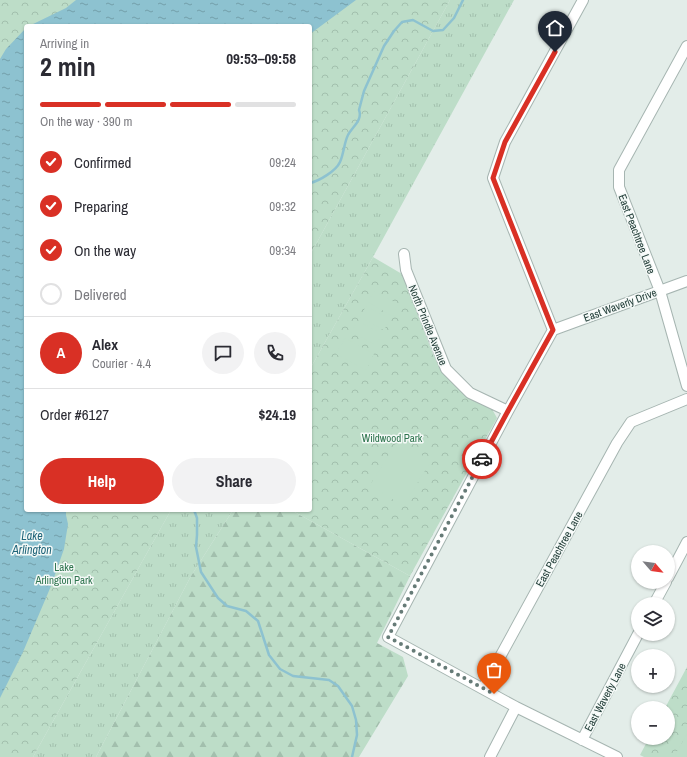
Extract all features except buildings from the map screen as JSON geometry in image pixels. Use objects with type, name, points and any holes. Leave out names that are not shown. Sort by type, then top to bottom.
[{"type":"street","points":[[583,0],[505,142],[493,178],[553,330],[508,411],[388,637],[516,707],[617,757]]},
{"type":"street","name":"East Peachtree Lane","points":[[687,46],[619,170],[619,187],[660,291],[687,386]]},
{"type":"street","name":"North Prindle Avenue","points":[[404,254],[406,270],[446,369],[470,393],[508,411]]},
{"type":"street","name":"East Waverly Drive","points":[[553,330],[687,281]]},
{"type":"street","name":"East Peachtree Lane","points":[[483,688],[617,443],[631,422],[687,399]]},
{"type":"street","points":[[675,565],[687,542]]},
{"type":"street","name":"East Waverly Lane","points":[[582,740],[634,641]]},
{"type":"street","points":[[490,757],[516,707]]},
{"type":"green space","name":"Lake Arlington Park","points":[[0,0],[450,0],[312,251],[312,24],[24,24],[24,512],[170,512],[33,757],[0,757]]},
{"type":"green space","points":[[450,0],[514,0],[312,365],[312,251]]},
{"type":"green space","name":"Wildwood Park","points":[[373,257],[402,274],[433,354],[443,371],[454,385],[463,393],[492,409],[497,418],[410,576],[295,512],[312,512],[312,365]]},
{"type":"green space","points":[[374,291],[398,304],[392,316],[368,302]]},
{"type":"green space","points":[[366,306],[390,319],[384,330],[360,317]]},
{"type":"green space","points":[[358,321],[382,334],[376,345],[351,332]]},
{"type":"green space","points":[[345,338],[374,354],[366,370],[336,354]]},
{"type":"green space","points":[[398,440],[431,461],[403,506],[370,485]]},
{"type":"green space","points":[[170,512],[232,512],[191,576],[96,757],[33,757]]},
{"type":"green space","points":[[232,512],[295,512],[410,576],[377,643],[403,657],[408,676],[359,757],[96,757],[191,576]]},
{"type":"green space","points":[[687,667],[687,757],[644,757],[640,755],[645,745],[675,745],[675,701],[669,701],[673,693],[675,693],[675,689]]},
{"type":"green space","points":[[687,734],[687,757],[679,757],[675,755]]},
{"type":"water","points":[[76,0],[356,0],[312,33],[312,24],[33,24],[66,8]]},
{"type":"water","name":"Lake Arlington","points":[[24,30],[24,512],[66,512],[68,524],[64,549],[51,586],[23,652],[0,698],[0,59],[6,49]]},
{"type":"waterway","points":[[312,182],[327,175],[335,169],[340,162],[348,135],[360,117],[359,110],[364,91],[384,46],[394,31],[402,22],[413,20],[433,31],[443,30],[454,18],[463,0]]},
{"type":"waterway","points":[[195,512],[197,518],[196,547],[201,572],[218,598],[227,606],[246,611],[258,621],[269,655],[280,669],[293,676],[329,680],[338,686],[352,706],[356,720],[357,735],[352,757]]},
{"type":"way so far","points":[[482,459],[388,637],[494,694]]},
{"type":"route","points":[[482,459],[553,330],[493,178],[505,142],[555,52]]}]
